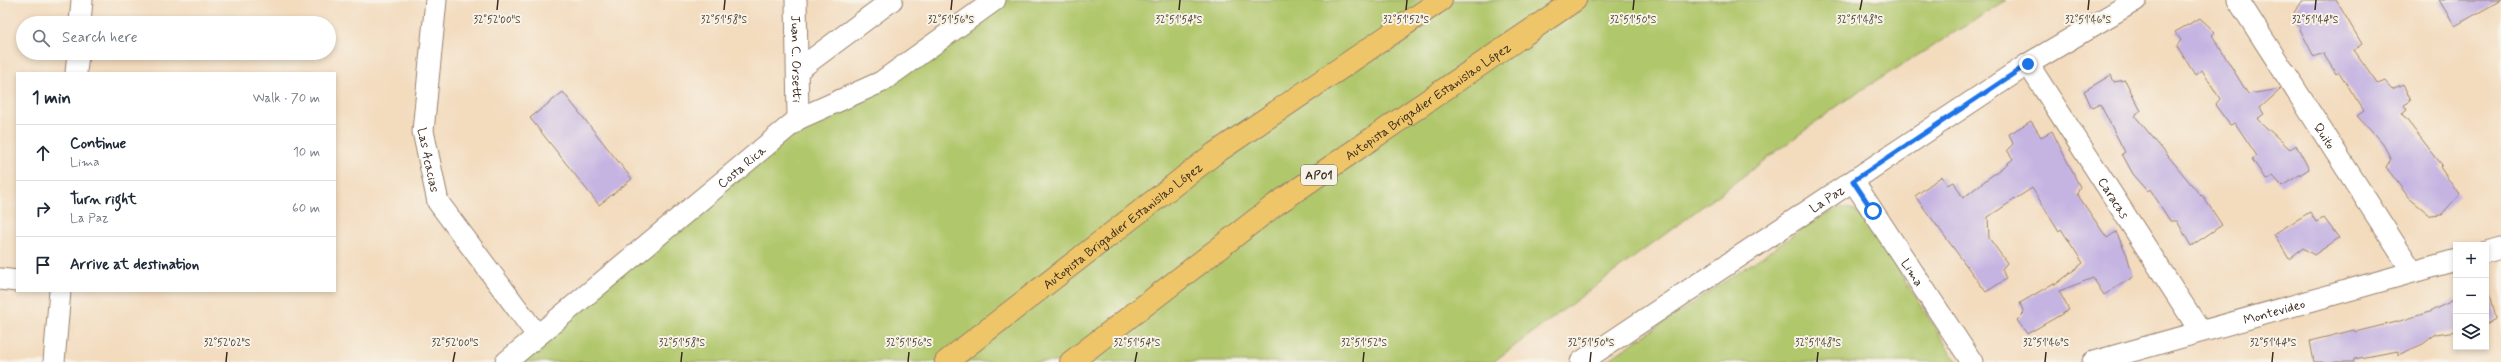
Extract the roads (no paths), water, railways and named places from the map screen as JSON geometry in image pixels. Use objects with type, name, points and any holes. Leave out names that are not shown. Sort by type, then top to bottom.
[{"type":"highway","name":"Autopista Brigadier Estanislao López","points":[[946,362],[1214,154],[1441,0]]},
{"type":"highway","name":"Autopista Brigadier Estanislao López","points":[[1071,362],[1275,205],[1575,0]]},
{"type":"street","points":[[81,16],[82,0]]},
{"type":"street","name":"Las Acacias","points":[[436,0],[423,131],[438,202],[537,335]]},
{"type":"street","name":"Juan C. Orsetti","points":[[796,0],[798,118]]},
{"type":"street","points":[[798,70],[892,0]]},
{"type":"street","name":"Costa Rica","points":[[506,362],[798,118],[881,82],[995,0]]},
{"type":"street","name":"La Paz","points":[[1581,362],[2028,64],[2136,0]]},
{"type":"street","name":"Quito","points":[[2238,0],[2412,271]]},
{"type":"street","points":[[76,72],[77,60]]},
{"type":"street","name":"Caracas","points":[[2028,64],[2200,332]]},
{"type":"street","name":"Lima","points":[[1853,181],[1972,362]]},
{"type":"street","points":[[2489,251],[2501,248]]},
{"type":"street","name":"Montevideo","points":[[2093,362],[2412,271],[2453,261]]},
{"type":"street","points":[[0,279],[16,281]]},
{"type":"street","points":[[54,362],[60,292]]}]
